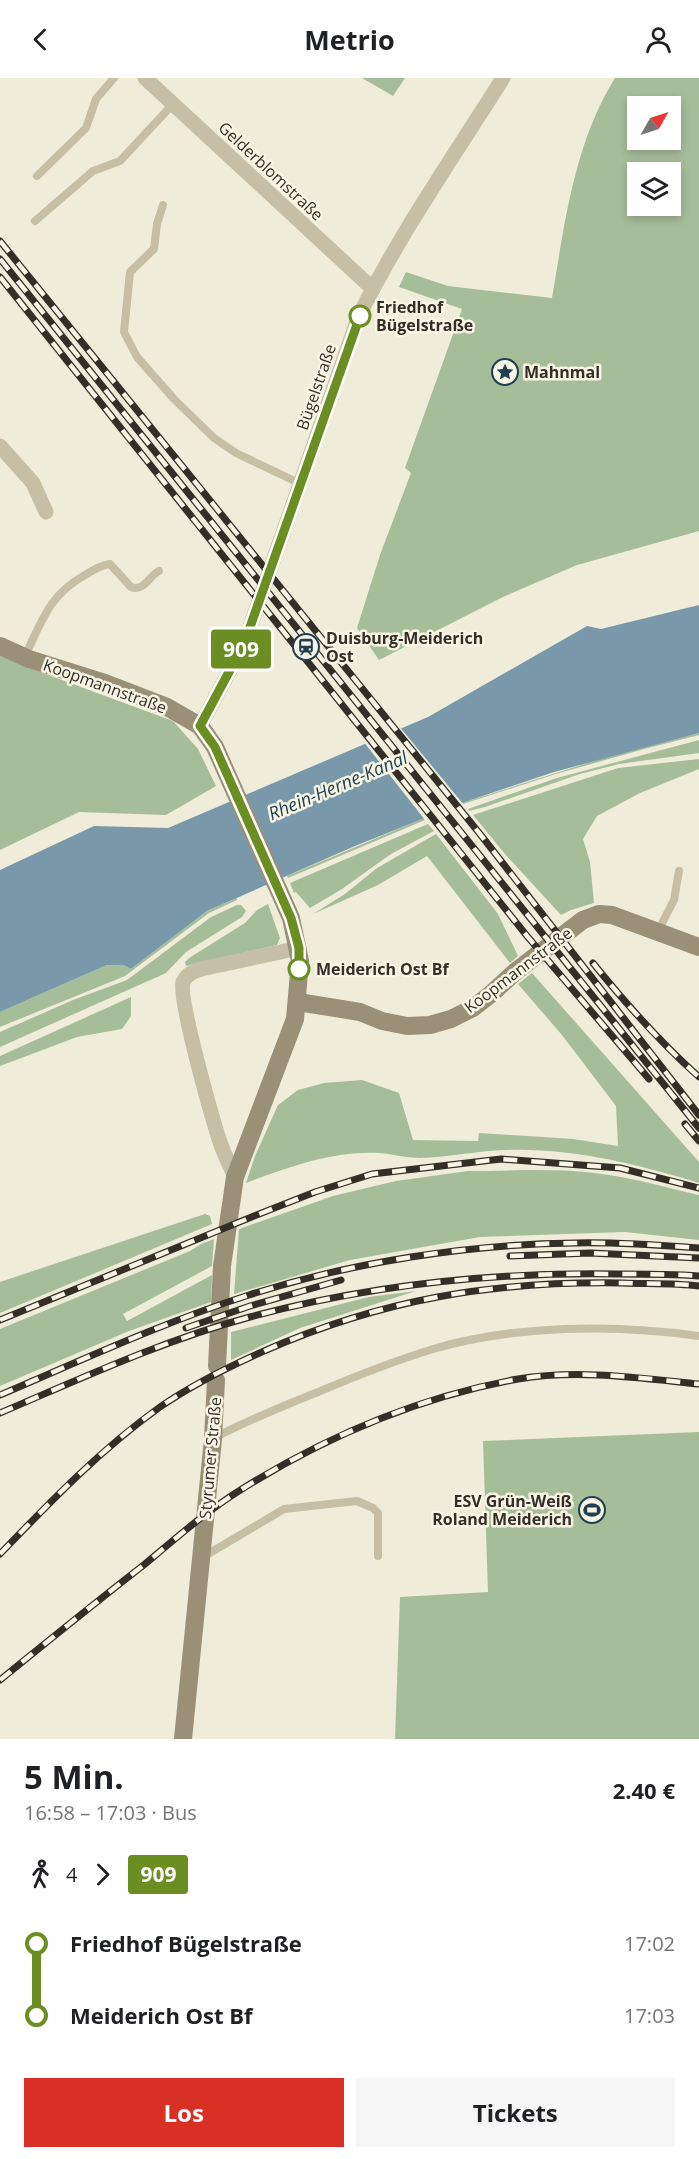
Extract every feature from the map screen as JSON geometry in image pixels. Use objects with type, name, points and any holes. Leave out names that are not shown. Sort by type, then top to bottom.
[{"type":"street","name":"Gelderblomstraße","points":[[145,78],[373,289]]},
{"type":"street","name":"Bügelstraße","points":[[200,726],[244,644],[360,316],[373,289],[440,177],[504,78]]},
{"type":"street","points":[[0,446],[33,483],[46,512]]},
{"type":"street","name":"Koopmannstraße","points":[[0,646],[25,658],[102,682],[167,707],[200,726],[215,747],[291,918],[300,961],[296,1010],[360,1012],[382,1021],[407,1026],[451,1019],[473,1008],[515,972],[583,920],[599,914],[612,915],[699,946]]},
{"type":"street","points":[[235,1177],[219,1140],[192,1040],[184,1000],[183,981],[193,972],[201,969],[299,948]]},
{"type":"street","name":"Styrumer Straße","points":[[183,1739],[213,1439],[222,1266],[235,1177],[296,1010]]},
{"type":"lane","points":[[37,176],[86,128],[96,99],[114,78]]},
{"type":"lane","points":[[35,221],[93,171],[120,161],[173,104]]},
{"type":"lane","points":[[163,204],[157,224],[154,249],[130,272],[124,332],[137,357],[174,399],[214,438],[236,453],[301,484]]},
{"type":"lane","points":[[25,658],[53,600],[75,580],[110,564],[131,587],[136,589],[142,587],[159,571]]},
{"type":"lane","points":[[658,931],[674,900],[679,871]]},
{"type":"lane","points":[[213,1439],[244,1422],[344,1381],[434,1349],[512,1333],[653,1329],[699,1336]]},
{"type":"lane","points":[[201,1558],[284,1509],[357,1501],[373,1508],[378,1513],[378,1556]]},
{"type":"green space","points":[[362,78],[405,78],[393,96]]},
{"type":"green space","name":"Friedhof Bügelstraße","points":[[615,78],[699,78],[699,531],[577,565],[503,597],[379,660],[357,628],[380,555],[411,473],[405,468],[462,309],[399,287],[406,272],[448,286],[552,298],[573,184],[590,130]]},
{"type":"green space","points":[[0,655],[173,721],[198,749],[216,786],[166,815],[79,812],[0,850]]},
{"type":"green space","points":[[699,733],[699,735],[556,774],[462,803],[600,759]]},
{"type":"green space","points":[[699,740],[699,753],[619,764],[580,774],[485,807],[469,811],[468,809],[557,778]]},
{"type":"green space","points":[[699,759],[699,769],[640,793],[597,816],[583,839],[590,862],[594,903],[561,915],[473,815],[618,768]]},
{"type":"green space","points":[[424,818],[425,820],[288,878],[287,876]]},
{"type":"green space","points":[[428,824],[434,831],[391,854],[342,889],[310,908],[296,892],[294,893],[290,883]]},
{"type":"green space","points":[[436,834],[498,914],[518,956],[510,963],[427,856],[378,885],[313,914],[345,894],[377,868]]},
{"type":"green space","points":[[237,898],[209,913],[125,976],[0,1027],[0,1012],[107,965],[123,965],[131,969],[207,911]]},
{"type":"green space","points":[[268,904],[280,938],[277,945],[186,966],[185,962],[189,958],[245,923],[257,910]]},
{"type":"green space","points":[[241,905],[246,911],[242,917],[186,952],[166,973],[0,1047],[0,1032],[73,1000],[127,980],[211,917]]},
{"type":"green space","points":[[532,973],[699,1162],[699,1183],[604,1159],[556,1152],[506,1150],[420,1158],[379,1153],[328,1157],[246,1183],[255,1156],[278,1105],[298,1090],[324,1083],[362,1080],[399,1093],[413,1140],[478,1141],[479,1133],[573,1139],[618,1146],[616,1106],[562,1035],[518,984]]},
{"type":"green space","points":[[131,997],[131,1016],[122,1029],[77,1037],[0,1066],[0,1056]]},
{"type":"green space","points":[[468,1171],[579,1171],[634,1180],[699,1195],[699,1240],[625,1232],[480,1237],[350,1260],[234,1294],[239,1229],[333,1196],[396,1181]]},
{"type":"green space","points":[[205,1214],[210,1216],[212,1224],[0,1313],[0,1282]]},
{"type":"green space","points":[[214,1239],[212,1266],[123,1314],[127,1321],[212,1275],[211,1302],[129,1331],[0,1386],[0,1329]]},
{"type":"green space","points":[[416,1291],[300,1328],[231,1360],[231,1332],[369,1297]]},
{"type":"green space","points":[[699,1432],[699,1739],[395,1739],[400,1597],[488,1592],[483,1441]]},
{"type":"water","name":"Rhein-Herne-Kanal","points":[[699,605],[699,733],[554,772],[462,803],[355,846],[207,911],[131,969],[123,965],[107,965],[0,1012],[0,870],[94,826],[168,828],[428,717],[587,626],[601,629]]},
{"type":"pier","points":[[399,726],[464,805],[425,820],[363,741]]},
{"type":"railway","points":[[0,241],[480,834],[699,1115]]},
{"type":"railway","points":[[0,259],[699,1128]]},
{"type":"railway","points":[[0,277],[527,936],[649,1079]]},
{"type":"railway","points":[[593,963],[644,1022],[699,1077]]},
{"type":"railway","points":[[685,1124],[699,1141]]},
{"type":"railway","points":[[0,1320],[315,1192],[372,1174],[501,1159],[620,1168],[699,1188]]},
{"type":"railway","points":[[0,1395],[123,1342],[217,1306],[288,1283],[370,1264],[453,1251],[535,1244],[607,1243],[699,1248]]},
{"type":"railway","points":[[510,1256],[590,1253],[699,1258]]},
{"type":"railway","points":[[0,1413],[124,1360],[218,1326],[341,1296],[432,1283],[524,1275],[669,1274],[699,1276]]},
{"type":"railway","points":[[186,1328],[250,1306],[341,1280]]},
{"type":"railway","points":[[0,1554],[96,1458],[160,1407],[224,1370],[308,1333],[395,1306],[483,1290],[574,1283],[699,1286]]},
{"type":"railway","points":[[0,1680],[229,1497],[307,1452],[375,1421],[445,1396],[541,1376],[632,1377],[699,1384]]},
{"type":"bus line","name":"909","points":[[299,969],[299,948],[291,918],[215,747],[200,726],[244,644],[360,316]]},
{"type":"place","name":"Friedhof Bügelstraße","points":[[360,316]]},
{"type":"place","name":"Mahnmal","points":[[505,372]]},
{"type":"place","name":"Duisburg-Meiderich Ost","points":[[306,647]]},
{"type":"place","name":"Meiderich Ost Bf","points":[[299,969]]},
{"type":"place","name":"ESV Grün-Weiß Roland Meiderich","points":[[592,1510]]}]
